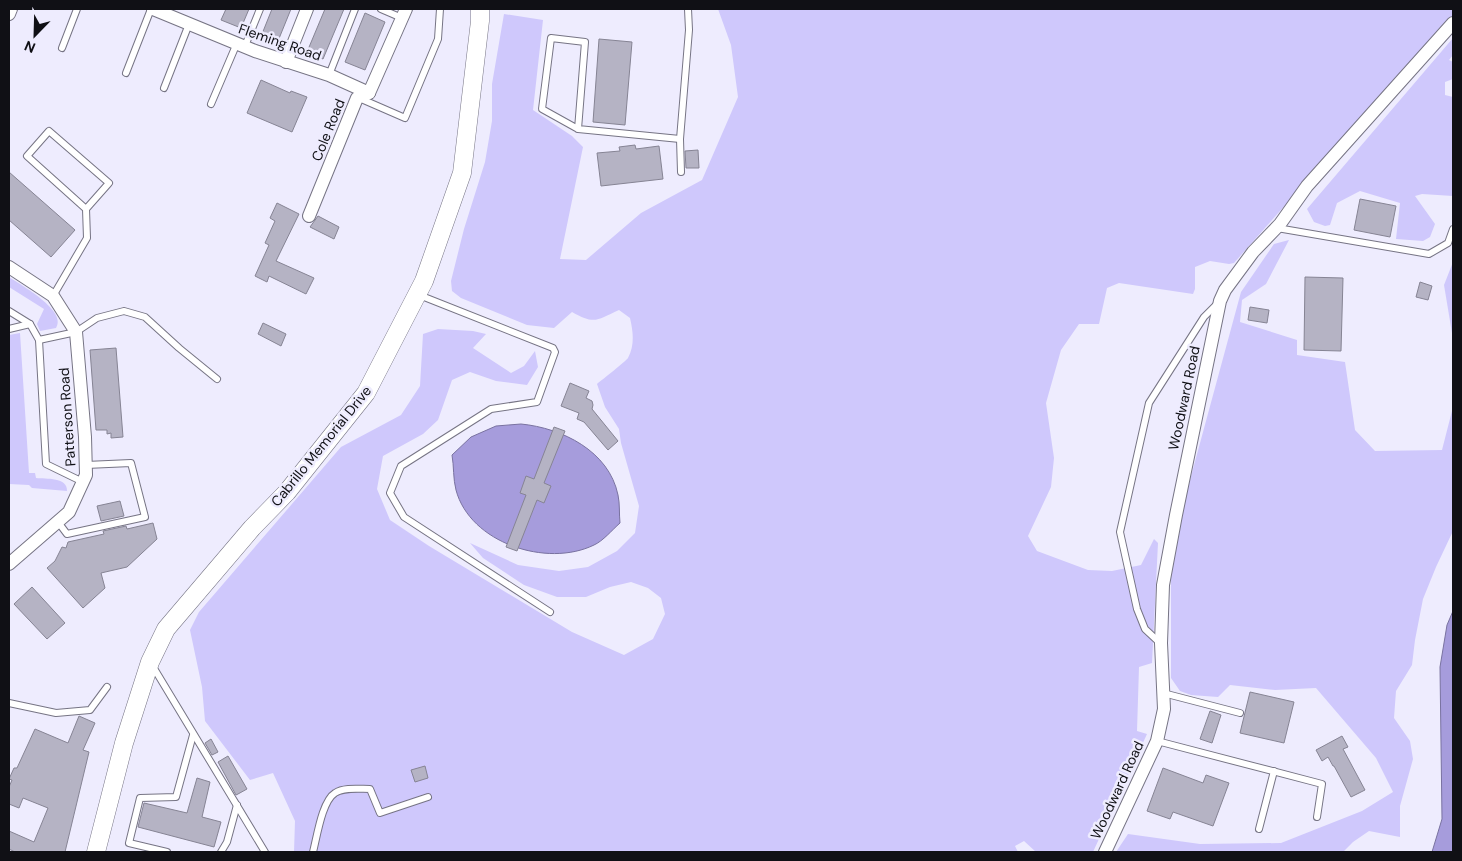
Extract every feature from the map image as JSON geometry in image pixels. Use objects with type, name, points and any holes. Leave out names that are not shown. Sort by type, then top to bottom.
[{"type":"main road","name":"Cabrillo Memorial Drive","points":[[96,852],[124,743],[150,662],[166,629],[252,528],[287,492],[366,393],[424,281],[462,173],[480,9]]},
{"type":"street","points":[[9,14],[11,9]]},
{"type":"street","points":[[286,62],[307,9]]},
{"type":"street","name":"Fleming Road","points":[[157,10],[241,45],[286,62],[329,75],[369,93]]},
{"type":"street","points":[[369,93],[404,13]]},
{"type":"street","name":"Woodward Road","points":[[1105,852],[1157,741],[1164,708],[1161,644],[1163,585],[1220,301],[1224,290],[1253,252],[1276,228],[1307,186],[1453,22]]},
{"type":"street","name":"Cole Road","points":[[309,216],[357,98],[369,93]]},
{"type":"street","name":"Patterson Road","points":[[9,267],[53,296],[76,332],[86,465],[86,475],[69,512],[9,564]]},
{"type":"lane","points":[[62,48],[77,9]]},
{"type":"lane","points":[[212,104],[260,9]]},
{"type":"lane","points":[[329,75],[355,9]]},
{"type":"lane","points":[[381,9],[404,13]]},
{"type":"lane","points":[[357,98],[405,118],[438,39],[440,9]]},
{"type":"lane","points":[[681,172],[680,139],[689,30],[688,9]]},
{"type":"lane","points":[[126,73],[157,10]]},
{"type":"lane","points":[[164,88],[189,24]]},
{"type":"lane","points":[[578,129],[585,42],[551,38],[542,109],[578,129],[680,139]]},
{"type":"lane","points":[[53,296],[87,238],[86,209],[109,183],[49,131],[27,156],[86,209]]},
{"type":"lane","points":[[1276,228],[1428,254],[1448,243],[1453,229]]},
{"type":"lane","points":[[418,294],[553,348],[555,352],[537,402],[490,409],[400,466],[390,493],[404,517],[550,612]]},
{"type":"lane","points":[[1161,644],[1145,629],[1137,609],[1120,532],[1149,404],[1204,317],[1220,301]]},
{"type":"lane","points":[[9,311],[30,324],[39,340],[46,464],[83,482]]},
{"type":"lane","points":[[39,340],[76,332],[98,318],[124,311],[145,317],[217,379]]},
{"type":"lane","points":[[9,329],[30,324]]},
{"type":"lane","points":[[58,522],[67,534],[145,517],[131,463],[86,465]]},
{"type":"lane","points":[[150,662],[265,852]]},
{"type":"lane","points":[[9,703],[56,712],[90,710],[107,688]]},
{"type":"lane","points":[[1163,694],[1240,713]]},
{"type":"lane","points":[[167,852],[129,843],[140,798],[176,797],[193,735]]},
{"type":"lane","points":[[1157,741],[1322,784],[1317,817]]},
{"type":"lane","points":[[1259,829],[1274,771]]},
{"type":"lane","points":[[313,852],[326,802],[334,794],[344,790],[370,789],[380,813],[428,797]]},
{"type":"lane","points":[[221,852],[227,842],[237,805]]},
{"type":"shaded area","points":[[718,9],[1453,9],[1453,15],[1234,263],[1210,261],[1195,267],[1195,289],[1193,294],[1119,283],[1107,288],[1099,324],[1079,324],[1061,350],[1046,403],[1054,458],[1051,487],[1028,536],[1037,551],[1088,570],[1112,571],[1141,565],[1154,539],[1158,543],[1152,663],[1139,667],[1137,731],[1147,734],[1093,852],[1036,852],[1024,841],[1015,846],[1018,852],[294,852],[295,821],[273,773],[250,780],[205,721],[202,687],[190,630],[199,612],[341,447],[401,415],[420,386],[423,334],[438,329],[473,331],[486,334],[473,348],[511,373],[524,366],[535,351],[538,367],[527,385],[496,381],[470,372],[452,380],[438,420],[423,434],[383,456],[377,489],[390,520],[429,546],[572,632],[624,655],[653,639],[665,614],[661,598],[648,588],[631,582],[610,587],[586,597],[557,597],[524,585],[483,558],[470,543],[518,565],[559,571],[588,567],[617,551],[635,533],[639,506],[621,443],[619,429],[605,407],[597,384],[628,358],[633,333],[630,318],[619,310],[596,320],[586,319],[572,312],[554,328],[527,325],[461,298],[452,291],[451,281],[464,229],[485,162],[492,121],[492,84],[504,14],[543,20],[533,110],[572,136],[583,147],[560,259],[586,260],[641,213],[702,180],[738,97],[731,45]]},
{"type":"shaded area","points":[[1453,38],[1453,55],[1449,60],[1453,62],[1453,79],[1445,82],[1445,95],[1453,97],[1453,196],[1422,194],[1415,196],[1435,224],[1430,237],[1423,241],[1396,239],[1400,203],[1360,191],[1337,203],[1330,225],[1325,226],[1314,222],[1307,209]]},
{"type":"shaded area","points":[[1289,240],[1266,284],[1242,300],[1240,322],[1297,340],[1297,355],[1345,362],[1355,430],[1375,451],[1442,450],[1453,407],[1453,531],[1423,599],[1412,665],[1396,691],[1394,718],[1410,741],[1413,759],[1400,806],[1400,837],[1369,831],[1343,852],[1116,852],[1128,834],[1200,844],[1281,843],[1362,811],[1393,792],[1376,758],[1316,688],[1275,690],[1230,685],[1218,697],[1191,695],[1180,691],[1171,678],[1171,577],[1187,491],[1241,292],[1274,244]]},
{"type":"shaded area","points":[[1453,262],[1453,339],[1444,285]]},
{"type":"shaded area","points":[[9,277],[42,299],[50,307],[58,321],[56,328],[40,331],[37,324],[44,309],[9,287]]},
{"type":"shaded area","points":[[20,333],[29,473],[35,473],[36,478],[60,481],[64,483],[67,491],[9,484],[9,335]]},
{"type":"shaded area","points":[[521,424],[537,426],[582,444],[605,466],[613,479],[618,495],[620,523],[594,545],[575,551],[555,554],[533,552],[493,537],[477,524],[464,509],[455,486],[452,455],[471,437],[496,426]]},
{"type":"shaded area","points":[[1453,611],[1453,852],[1432,852],[1442,819],[1440,667],[1447,625]]},
{"type":"building","points":[[226,9],[249,9],[241,28],[221,20]]},
{"type":"building","points":[[272,9],[291,9],[278,41],[262,34]]},
{"type":"building","points":[[325,9],[344,9],[323,59],[307,52]]},
{"type":"building","points":[[365,13],[385,22],[365,70],[345,62]]},
{"type":"building","points":[[599,39],[632,42],[625,125],[593,122]]},
{"type":"building","points":[[261,80],[290,93],[291,91],[307,97],[292,132],[247,113]]},
{"type":"building","points":[[635,145],[636,149],[659,146],[663,179],[601,186],[597,153],[620,151],[619,147]]},
{"type":"building","points":[[698,150],[699,168],[686,168],[685,151]]},
{"type":"building","points":[[9,172],[75,230],[51,257],[9,220]]},
{"type":"building","points":[[1360,199],[1396,206],[1390,237],[1354,230]]},
{"type":"building","points":[[277,203],[299,214],[276,261],[314,278],[306,294],[269,276],[267,282],[255,276],[269,245],[265,243],[275,221],[270,218]]},
{"type":"building","points":[[318,216],[339,227],[334,239],[310,227]]},
{"type":"building","points":[[1305,277],[1343,278],[1341,351],[1304,350]]},
{"type":"building","points":[[1420,282],[1432,286],[1428,300],[1416,297]]},
{"type":"building","points":[[1250,307],[1269,310],[1267,323],[1248,320]]},
{"type":"building","points":[[263,323],[286,334],[281,346],[258,334]]},
{"type":"building","points":[[116,348],[123,437],[111,438],[111,433],[107,434],[107,430],[96,430],[90,350]]},
{"type":"building","points":[[570,383],[589,391],[586,398],[592,401],[592,409],[618,441],[608,450],[584,422],[577,419],[579,413],[561,406]]},
{"type":"building","points":[[554,427],[565,431],[544,483],[551,486],[544,503],[537,500],[517,551],[506,547],[526,495],[520,493],[526,476],[534,479]]},
{"type":"building","points":[[120,501],[124,516],[101,521],[97,506]]},
{"type":"building","points":[[153,523],[157,539],[127,567],[101,573],[105,588],[83,608],[47,568],[55,561],[62,547],[66,548],[68,542],[104,534],[103,531],[126,526],[127,529]]},
{"type":"building","points":[[32,587],[65,623],[47,639],[14,604]]},
{"type":"building","points":[[1250,692],[1294,702],[1284,743],[1240,733]]},
{"type":"building","points":[[1210,711],[1221,715],[1212,743],[1200,739]]},
{"type":"building","points":[[79,716],[95,723],[83,750],[89,752],[65,852],[15,852],[9,849],[9,831],[34,842],[48,808],[23,798],[19,808],[9,804],[9,787],[12,780],[9,779],[14,768],[17,768],[35,729],[68,743]]},
{"type":"building","points":[[1342,736],[1348,747],[1343,749],[1365,790],[1351,797],[1328,757],[1322,761],[1316,750]]},
{"type":"building","points":[[211,739],[218,752],[212,755],[205,743]]},
{"type":"building","points":[[228,756],[247,789],[236,795],[218,762]]},
{"type":"building","points":[[425,766],[428,778],[415,782],[411,770]]},
{"type":"building","points":[[1163,768],[1203,783],[1206,775],[1229,783],[1213,826],[1173,812],[1170,819],[1147,811]]},
{"type":"building","points":[[197,778],[210,782],[202,817],[221,822],[214,847],[138,827],[144,803],[187,813]]}]
